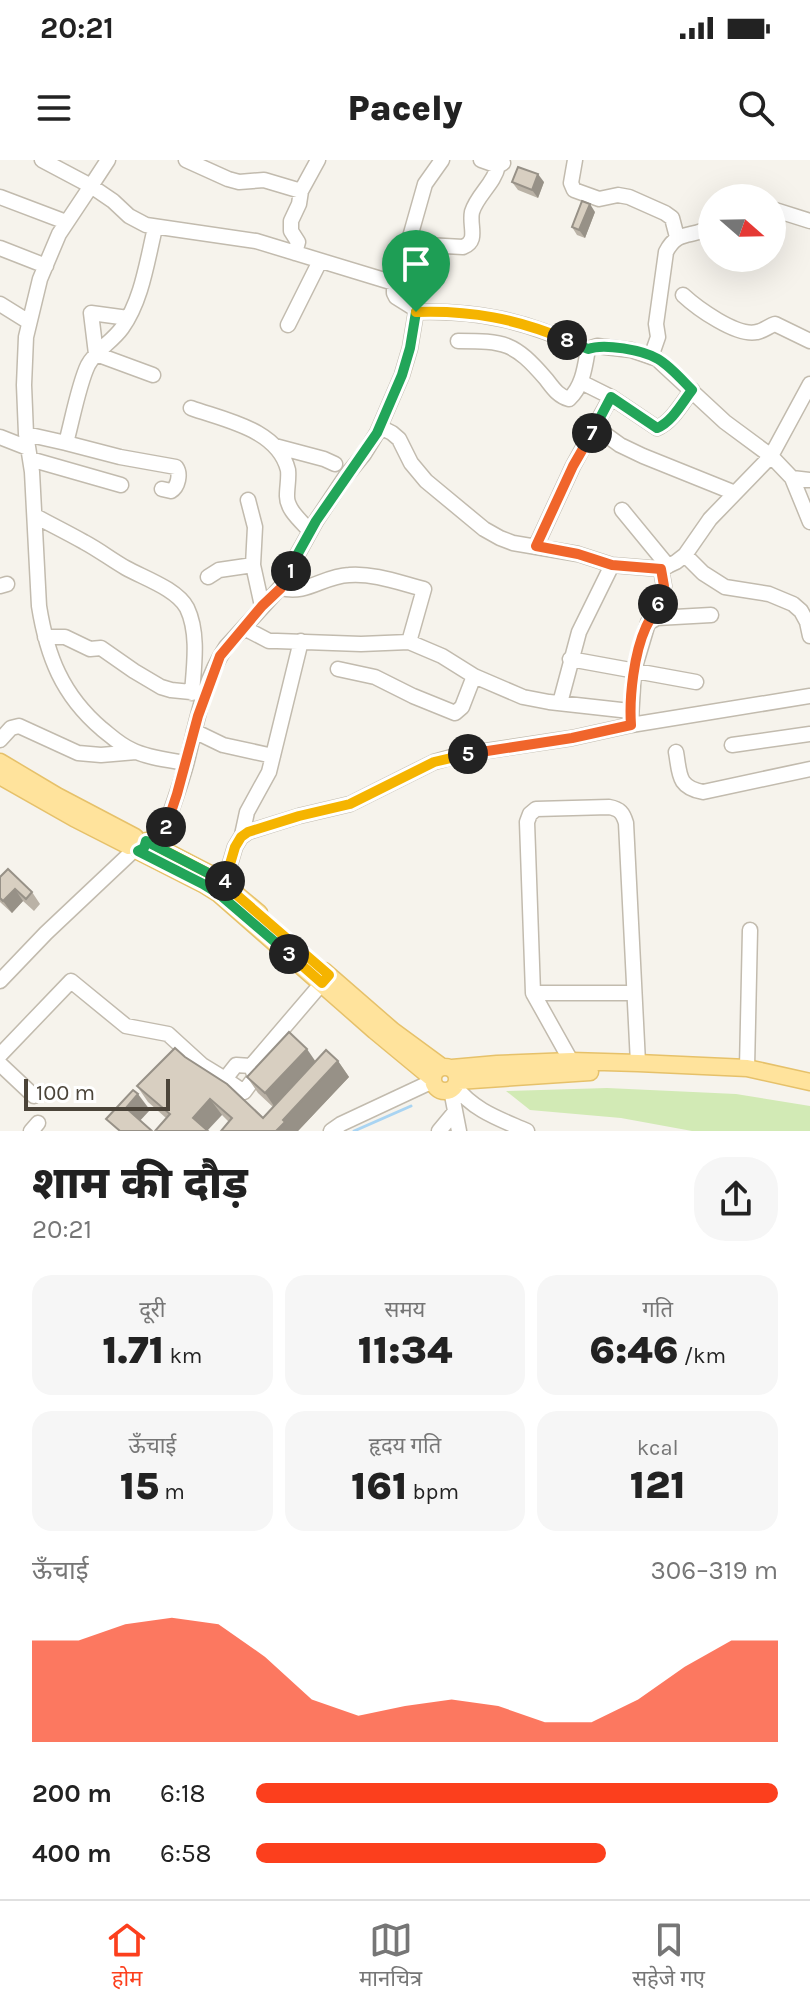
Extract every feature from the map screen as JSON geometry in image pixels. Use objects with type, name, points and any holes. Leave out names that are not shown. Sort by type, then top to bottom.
[{"type":"main road","points":[[0,762],[219,894],[325,979]]},
{"type":"main road","points":[[0,776],[74,818],[208,873],[224,884],[325,979],[375,1031],[446,1079],[577,1072],[682,1074],[773,1083],[810,1094]]},
{"type":"main road","points":[[446,1079],[497,1064],[571,1061],[747,1068],[810,1082]]},
{"type":"street","points":[[42,160],[91,186],[137,222],[155,228],[244,239],[394,283]]},
{"type":"street","points":[[108,160],[66,222],[46,266],[32,306],[26,337],[24,385],[39,606],[45,637],[59,678],[71,698],[115,740],[136,752]]},
{"type":"street","points":[[186,160],[239,182],[263,180],[301,191]]},
{"type":"street","points":[[295,253],[298,242],[289,226],[301,191],[318,160]]},
{"type":"street","points":[[199,693],[220,656],[289,578],[310,531],[380,427],[402,375],[416,312],[396,297],[394,283],[425,184],[442,160]]},
{"type":"street","points":[[408,244],[469,245],[474,206],[502,163],[481,160]]},
{"type":"street","points":[[575,160],[571,183],[574,190],[599,199],[618,195],[629,197],[665,213],[672,218],[677,237]]},
{"type":"street","points":[[0,197],[66,222]]},
{"type":"street","points":[[786,213],[810,221]]},
{"type":"street","points":[[66,443],[86,369],[128,318],[155,228]]},
{"type":"street","points":[[651,357],[658,337],[656,324],[666,252],[677,237],[698,232]]},
{"type":"street","points":[[0,248],[46,266]]},
{"type":"street","points":[[288,325],[320,261]]},
{"type":"street","points":[[683,295],[708,315],[745,331],[761,332],[775,324],[810,341]]},
{"type":"street","points":[[0,304],[29,322]]},
{"type":"street","points":[[416,312],[448,311],[500,318],[530,325],[588,349],[597,346],[631,350],[657,359],[725,422],[771,456],[792,478],[810,522]]},
{"type":"street","points":[[96,354],[91,313],[128,318]]},
{"type":"street","points":[[458,341],[490,341],[511,347],[532,364],[557,392],[569,399],[581,382],[588,349]]},
{"type":"street","points":[[96,354],[153,375]]},
{"type":"street","points":[[581,382],[611,397],[657,428],[663,427],[692,390]]},
{"type":"street","points":[[380,427],[399,439],[411,463],[426,481],[484,529],[500,538],[578,554],[612,565],[664,567],[685,555],[710,519],[771,456],[810,384]]},
{"type":"street","points":[[536,546],[573,466],[611,397]]},
{"type":"street","points":[[191,408],[246,428],[275,446],[335,464]]},
{"type":"street","points":[[595,427],[620,445],[643,456],[735,493]]},
{"type":"street","points":[[0,437],[121,485]]},
{"type":"street","points":[[28,447],[66,443],[176,467],[179,474],[175,487],[171,491],[162,489]]},
{"type":"street","points":[[275,446],[287,470],[287,501],[310,531]]},
{"type":"street","points":[[792,478],[810,480]]},
{"type":"street","points":[[248,500],[255,527],[253,565],[262,606]]},
{"type":"street","points":[[622,510],[649,540],[664,567],[664,586],[652,620],[645,629],[634,670],[631,718]]},
{"type":"street","points":[[0,981],[140,845],[173,806],[194,731],[199,693],[192,628],[184,603],[160,585],[35,516]]},
{"type":"street","points":[[685,555],[703,573],[725,587],[769,594],[793,604],[807,622],[810,636]]},
{"type":"street","points":[[208,577],[219,570],[253,565]]},
{"type":"street","points":[[560,703],[579,632],[612,565]]},
{"type":"street","points":[[281,588],[301,590],[324,580],[352,574],[424,589],[409,642]]},
{"type":"street","points":[[652,620],[711,615]]},
{"type":"street","points":[[244,628],[269,641],[409,642],[425,647],[474,676],[523,697],[631,718]]},
{"type":"street","points":[[45,637],[65,637],[90,649],[101,648],[161,687],[199,693]]},
{"type":"street","points":[[301,641],[269,772],[247,812],[242,835],[299,816],[350,804],[434,762],[459,755],[572,738],[631,718],[810,696]]},
{"type":"street","points":[[570,659],[696,682]]},
{"type":"street","points":[[338,669],[375,677],[455,713],[462,707],[474,676]]},
{"type":"street","points":[[0,740],[11,728],[19,726],[78,753],[136,752],[186,763]]},
{"type":"street","points":[[194,731],[223,745],[273,756]]},
{"type":"street","points":[[732,745],[810,734]]},
{"type":"street","points":[[676,752],[685,786],[703,792],[810,769]]},
{"type":"street","points":[[571,1061],[533,993],[527,822],[536,809],[609,807],[617,808],[626,823],[638,1063]]},
{"type":"street","points":[[224,884],[235,847],[248,832]]},
{"type":"street","points":[[747,1068],[750,930]]},
{"type":"street","points":[[251,1066],[325,979]]},
{"type":"street","points":[[0,1055],[71,981],[126,1026],[168,1034],[202,1065],[244,1092],[255,1077],[251,1066]]},
{"type":"street","points":[[533,993],[634,993]]},
{"type":"street","points":[[0,1064],[34,1096]]},
{"type":"street","points":[[225,1079],[236,1065],[251,1066]]},
{"type":"street","points":[[446,1079],[459,1131]]},
{"type":"street","points":[[331,1131],[446,1079]]},
{"type":"street","points":[[446,1079],[476,1108],[527,1131]]},
{"type":"street","points":[[439,1131],[454,1113]]},
{"type":"green space","points":[[607,1088],[736,1094],[810,1106],[810,1131],[692,1131],[621,1118],[530,1110],[506,1091]]},
{"type":"building","points":[[518,167],[538,174],[532,190],[512,182]]},
{"type":"building","points":[[582,201],[590,204],[579,230],[572,227]]},
{"type":"building","points":[[8,869],[32,892],[26,899],[15,889],[3,901],[0,898],[0,877]]},
{"type":"building","points":[[289,1032],[307,1049],[265,1093],[247,1077]]},
{"type":"building","points":[[175,1048],[227,1084],[263,1118],[326,1050],[338,1061],[276,1131],[221,1131],[232,1118],[210,1099],[193,1118],[208,1131],[155,1131],[170,1114],[137,1086]]},
{"type":"building","points":[[133,1090],[138,1094],[126,1108],[152,1131],[120,1131],[106,1119]]},
{"type":"waterway","points":[[354,1131],[411,1106]]},
{"type":"route","points":[[416,312],[402,375],[377,433],[316,521],[296,557],[289,578],[220,656],[198,716],[177,794],[158,847],[224,884],[329,975],[322,983],[219,894],[138,851],[144,848],[146,841],[224,884],[235,847],[241,837],[255,829],[350,804],[434,762],[459,755],[572,738],[631,725],[634,670],[645,629],[652,620],[664,586],[661,569],[612,565],[578,554],[536,546],[573,466],[611,397],[657,428],[663,427],[692,390],[657,359],[631,350],[597,346],[583,348],[530,325],[500,318],[448,311],[416,312]]}]
